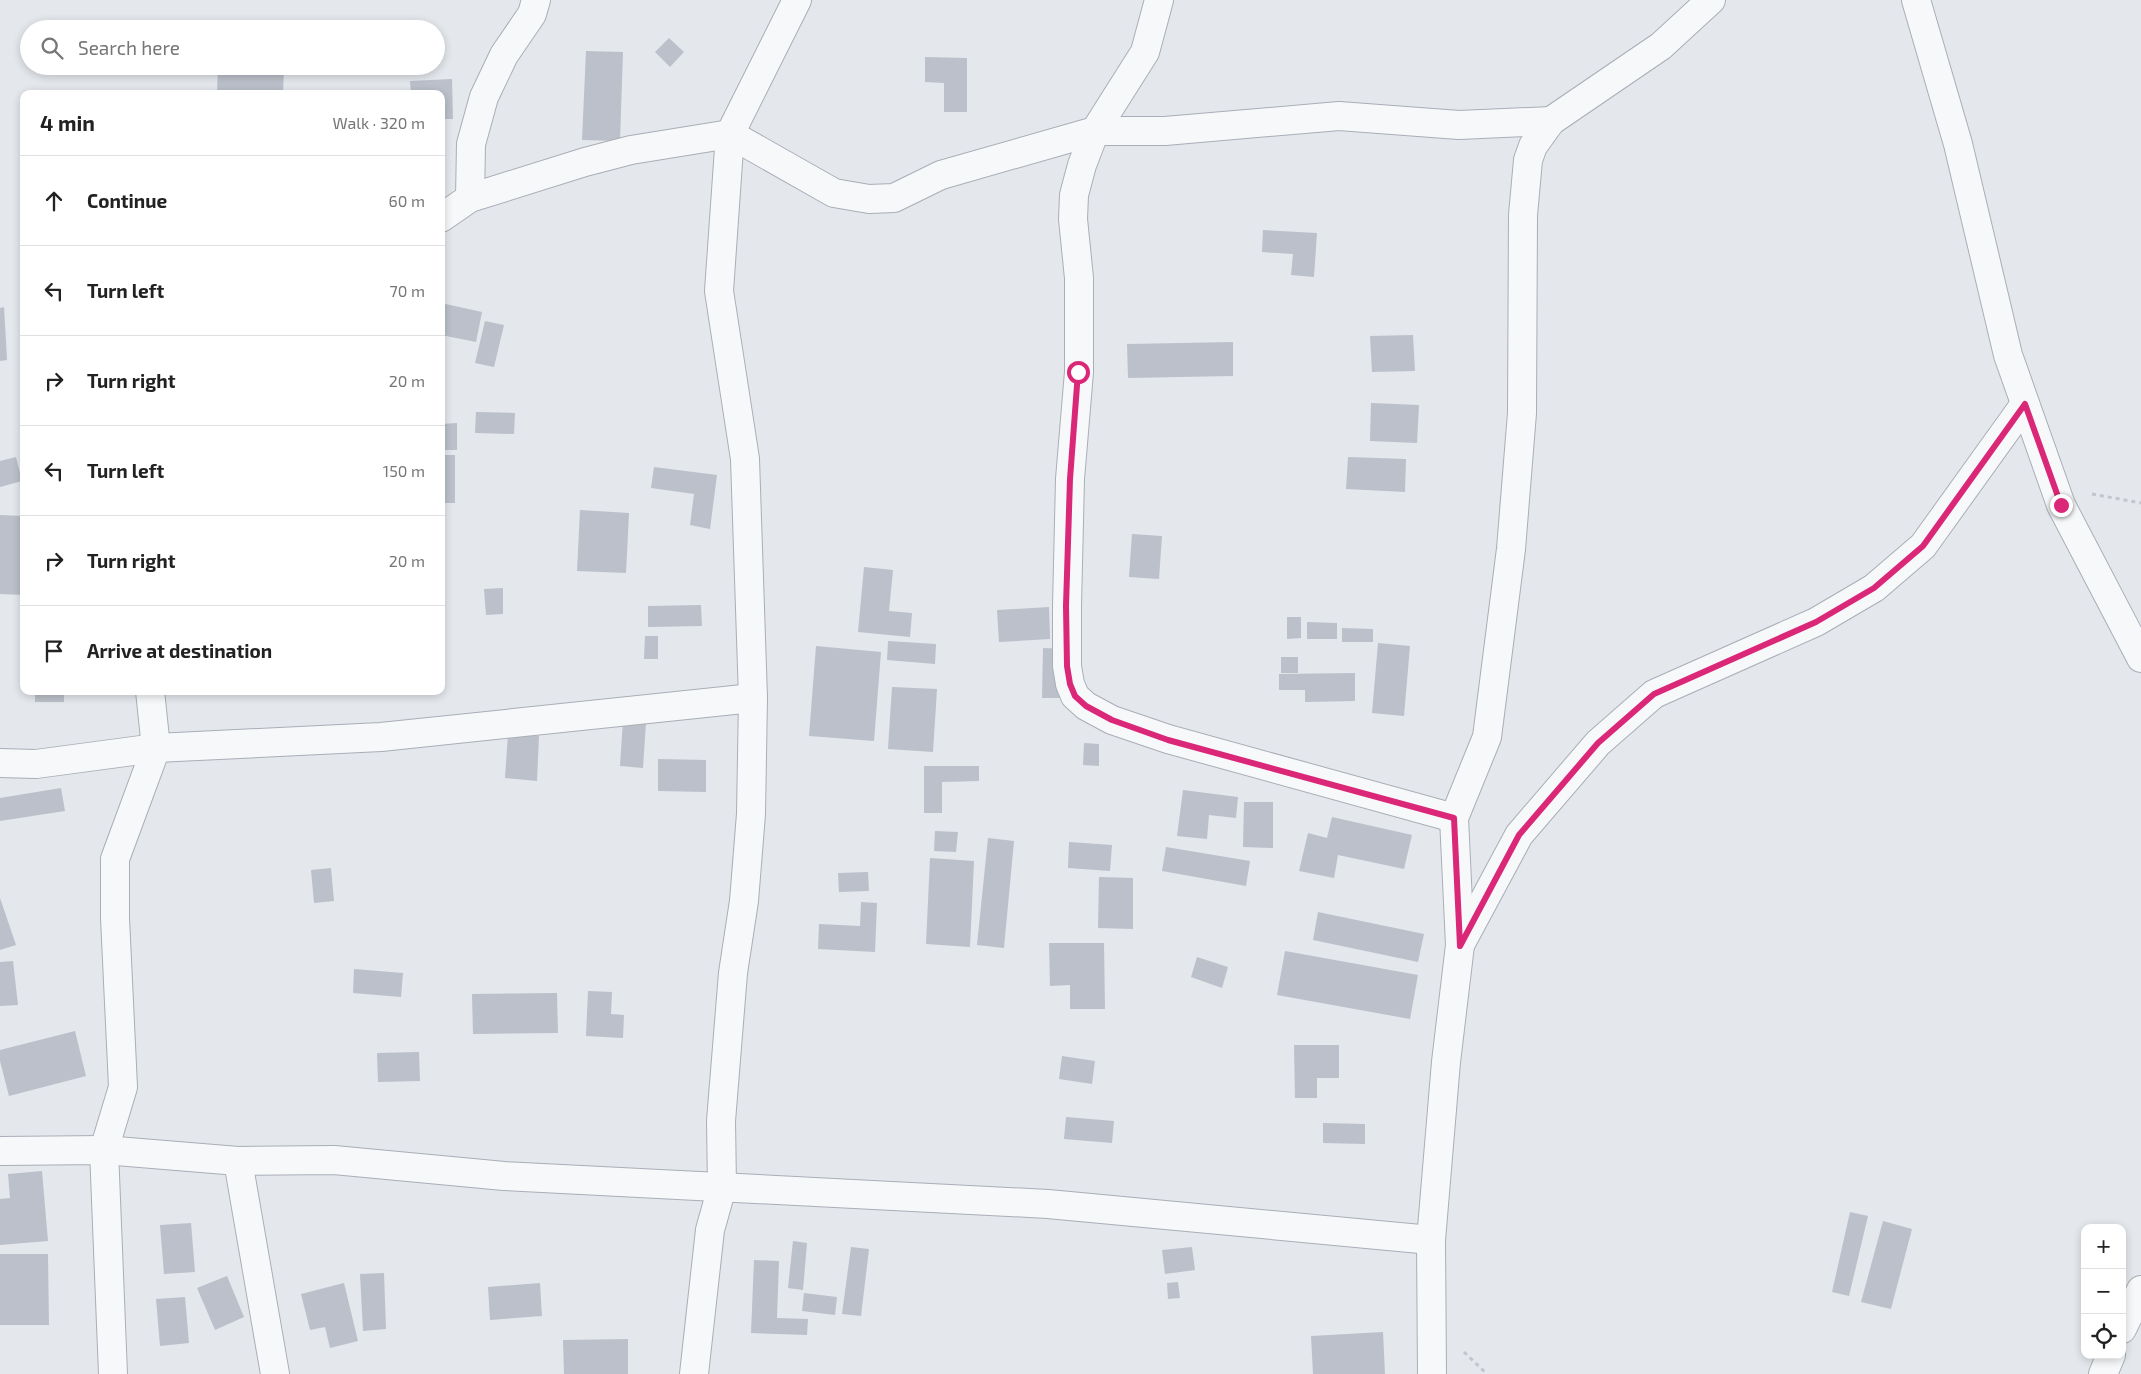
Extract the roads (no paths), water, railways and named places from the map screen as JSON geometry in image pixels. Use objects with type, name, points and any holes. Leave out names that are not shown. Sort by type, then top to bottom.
[{"type":"street","points":[[470,198],[471,144],[484,97],[504,55],[532,14],[536,0]]},
{"type":"street","points":[[694,1374],[710,1230],[722,1187],[722,1111],[751,814],[753,698],[745,459],[719,291],[730,134],[797,0]]},
{"type":"street","points":[[1159,0],[1145,52],[1096,131],[1082,165],[1074,195],[1073,219],[1079,278],[1078,372],[1070,479],[1066,623],[1067,666],[1070,684],[1075,696],[1086,706],[1112,720],[1168,740],[1454,818]]},
{"type":"street","points":[[1432,1374],[1431,1240],[1446,1062],[1460,946],[1454,818],[1487,737],[1511,549],[1522,413],[1523,215],[1528,160],[1533,146],[1551,121],[1660,46],[1711,0]]},
{"type":"street","points":[[1916,0],[1958,144],[2008,355],[2061,505],[2141,658]]},
{"type":"street","points":[[445,215],[470,198],[630,150],[730,134],[834,193],[869,199],[894,198],[941,175],[1096,131],[1165,131],[1339,116],[1459,125],[1551,121]]},
{"type":"street","points":[[1460,946],[1519,835],[1598,743],[1654,694],[1816,622],[1874,588],[1923,546],[2025,404]]},
{"type":"street","points":[[113,1374],[104,1150],[122,1087],[115,918],[115,860],[156,748],[150,695]]},
{"type":"street","points":[[0,763],[36,764],[156,748],[381,737],[753,698]]},
{"type":"street","points":[[0,1151],[104,1150],[238,1160],[334,1160],[504,1176],[1048,1204],[1431,1240]]},
{"type":"street","points":[[238,1160],[275,1374]]},
{"type":"street","points":[[2126,1321],[2141,1290]]},
{"type":"street","points":[[2102,1374],[2109,1359]]}]
